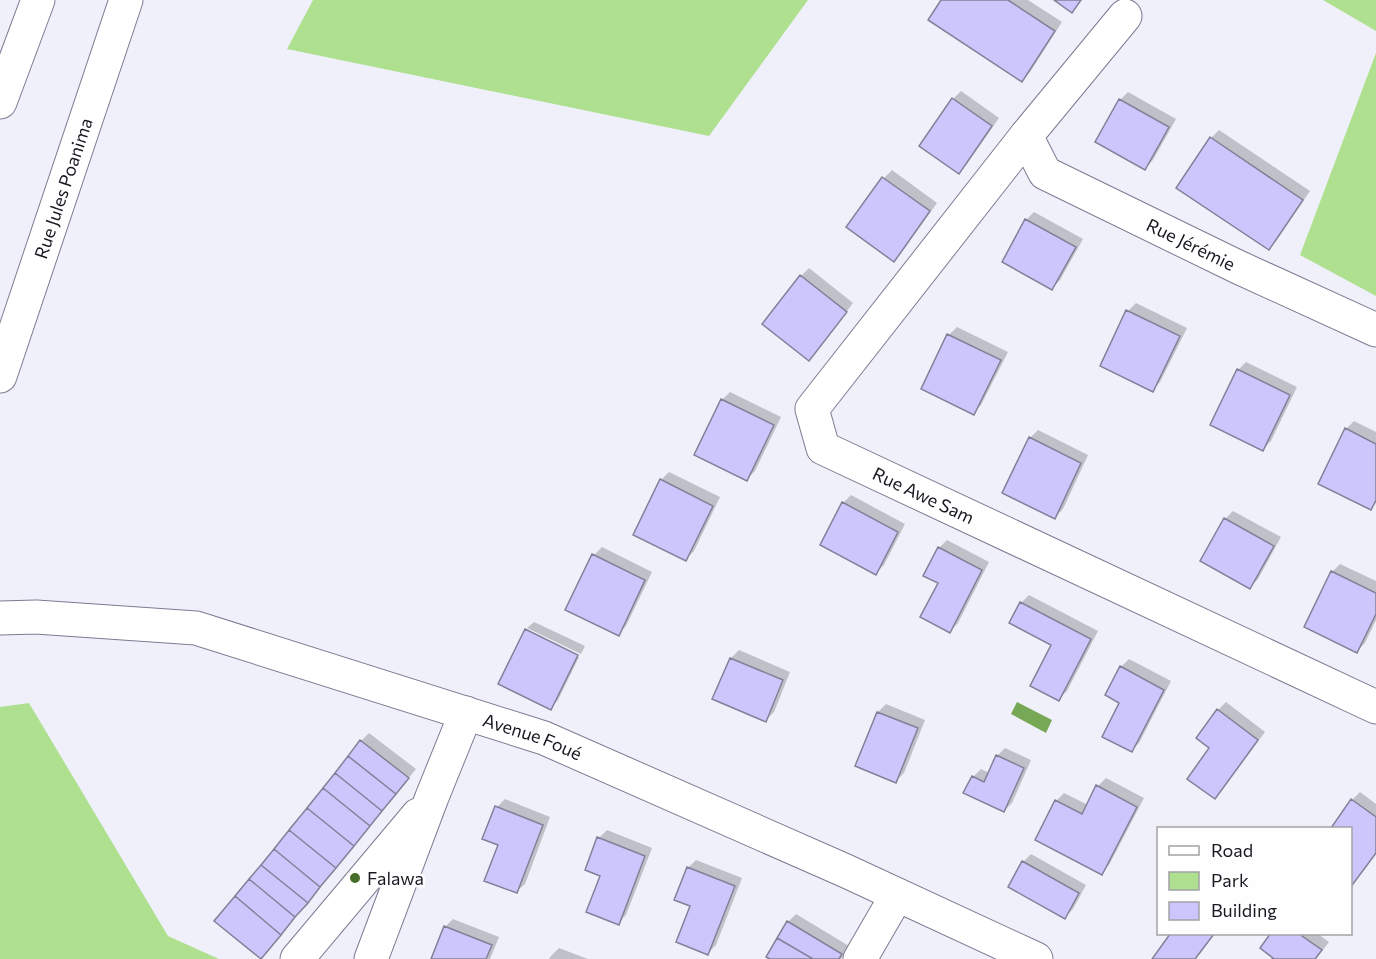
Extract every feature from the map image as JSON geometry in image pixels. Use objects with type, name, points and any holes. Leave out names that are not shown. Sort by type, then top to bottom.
[{"type":"street","points":[[0,102],[38,0]]},
{"type":"street","name":"Rue Jules Poanima","points":[[3,353],[126,0]]},
{"type":"street","points":[[1026,136],[1125,16]]},
{"type":"street","name":"Rue Jérémie","points":[[1026,136],[1045,173],[1238,267],[1376,330]]},
{"type":"street","name":"Rue Awe Sam","points":[[1026,136],[812,409],[823,448],[1376,707]]},
{"type":"street","name":"Avenue Foué","points":[[0,618],[36,617],[196,628],[544,738],[1036,959]]},
{"type":"street","points":[[371,959],[466,713]]},
{"type":"street","points":[[297,959],[432,797]]},
{"type":"street","points":[[860,959],[897,895]]},
{"type":"green space","points":[[313,0],[808,0],[709,136],[287,49]]},
{"type":"green space","points":[[1323,0],[1376,0],[1376,31]]},
{"type":"green space","points":[[1376,53],[1376,296],[1300,255]]},
{"type":"green space","points":[[29,703],[168,936],[219,959],[0,959],[0,707]]},
{"type":"shaded area","points":[[1017,702],[1052,720],[1046,733],[1011,714]]},
{"type":"building","points":[[941,0],[1008,0],[1055,31],[1022,82],[928,20]]},
{"type":"building","points":[[1054,0],[1081,0],[1072,13]]},
{"type":"building","points":[[952,98],[992,126],[959,174],[919,146]]},
{"type":"building","points":[[1119,99],[1169,127],[1145,170],[1095,142]]},
{"type":"building","points":[[1210,137],[1303,200],[1269,250],[1176,188]]},
{"type":"building","points":[[882,177],[930,211],[894,262],[846,227]]},
{"type":"building","points":[[1025,219],[1076,247],[1052,290],[1002,262]]},
{"type":"building","points":[[800,275],[847,312],[809,361],[762,324]]},
{"type":"building","points":[[1126,310],[1180,336],[1153,392],[1100,366]]},
{"type":"building","points":[[947,334],[1001,360],[974,415],[921,389]]},
{"type":"building","points":[[1237,369],[1290,395],[1263,451],[1210,425]]},
{"type":"building","points":[[721,399],[774,425],[747,481],[694,455]]},
{"type":"building","points":[[1345,428],[1376,444],[1376,500],[1371,510],[1318,484]]},
{"type":"building","points":[[1029,437],[1081,463],[1055,519],[1002,493]]},
{"type":"building","points":[[660,479],[713,506],[686,561],[633,535]]},
{"type":"building","points":[[842,502],[898,532],[876,575],[820,545]]},
{"type":"building","points":[[1224,518],[1274,546],[1250,589],[1200,561]]},
{"type":"building","points":[[938,547],[982,570],[950,633],[920,617],[938,583],[923,576]]},
{"type":"building","points":[[592,554],[645,580],[619,636],[565,610]]},
{"type":"building","points":[[1331,571],[1376,593],[1376,614],[1357,653],[1304,627]]},
{"type":"building","points":[[1020,602],[1091,639],[1059,701],[1030,686],[1051,645],[1009,623]]},
{"type":"building","points":[[525,629],[578,655],[551,710],[498,684]]},
{"type":"building","points":[[730,658],[783,680],[766,722],[712,699]]},
{"type":"building","points":[[1120,666],[1164,690],[1132,752],[1102,737],[1119,703],[1105,695]]},
{"type":"building","points":[[1217,709],[1258,740],[1215,799],[1187,779],[1209,748],[1196,738]]},
{"type":"building","points":[[877,712],[918,728],[896,783],[855,766]]},
{"type":"building","points":[[360,740],[409,778],[396,794],[348,756]]},
{"type":"building","points":[[996,755],[1024,768],[1004,812],[963,793],[972,776],[984,782]]},
{"type":"building","points":[[348,756],[396,794],[382,811],[335,773]]},
{"type":"building","points":[[335,773],[382,811],[370,826],[323,788]]},
{"type":"building","points":[[1096,785],[1137,807],[1102,875],[1035,840],[1055,800],[1082,814]]},
{"type":"building","points":[[323,788],[370,826],[354,846],[307,808]]},
{"type":"building","points":[[1351,799],[1376,817],[1376,853],[1352,885],[1352,827],[1332,827]]},
{"type":"building","points":[[495,806],[543,825],[517,893],[484,881],[498,845],[482,839]]},
{"type":"building","points":[[307,808],[354,846],[336,868],[289,830]]},
{"type":"building","points":[[289,830],[336,868],[320,887],[274,849]]},
{"type":"building","points":[[597,837],[645,856],[619,925],[586,912],[600,876],[585,870]]},
{"type":"building","points":[[274,849],[320,887],[308,903],[261,865]]},
{"type":"building","points":[[1022,861],[1079,893],[1065,919],[1008,887]]},
{"type":"building","points":[[261,865],[308,903],[295,917],[249,879]]},
{"type":"building","points":[[687,867],[735,886],[708,955],[676,942],[690,906],[674,900]]},
{"type":"building","points":[[249,879],[295,917],[281,935],[235,896]]},
{"type":"building","points":[[235,896],[281,935],[261,959],[214,921]]},
{"type":"building","points":[[787,921],[842,954],[839,959],[813,959],[777,938]]},
{"type":"building","points":[[444,926],[492,945],[486,959],[431,959]]},
{"type":"building","points":[[1169,935],[1213,935],[1195,959],[1152,959]]},
{"type":"building","points":[[1269,935],[1300,935],[1322,950],[1315,959],[1272,959],[1260,948]]},
{"type":"building","points":[[777,938],[813,959],[770,959],[766,957]]},
{"type":"place","name":"Falawa","points":[[355,878]]}]
